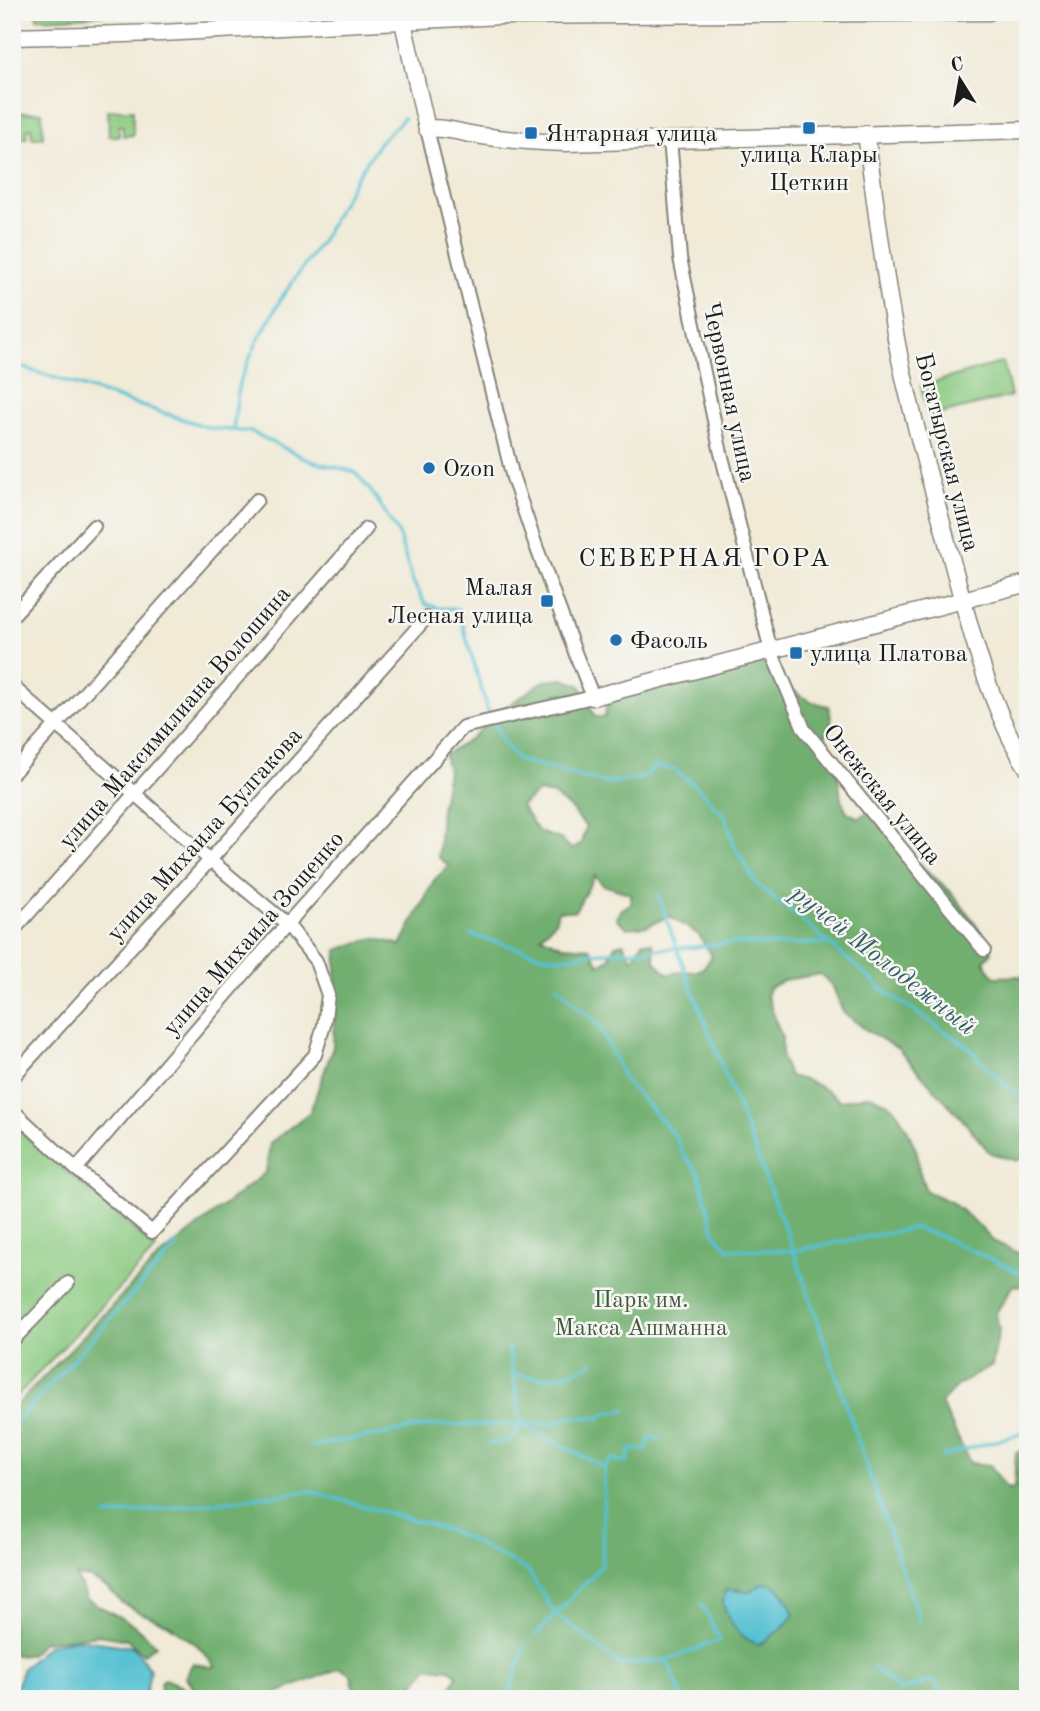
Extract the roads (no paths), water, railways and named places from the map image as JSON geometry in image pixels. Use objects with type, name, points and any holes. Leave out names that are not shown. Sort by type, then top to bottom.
[{"type":"street","points":[[12,37],[161,33],[404,17],[989,12]]},
{"type":"street","points":[[404,17],[427,129],[513,478],[593,697],[1028,583]]},
{"type":"street","points":[[427,129],[435,127],[518,141],[565,143],[1028,130]]},
{"type":"street","name":"Богатырская улица","points":[[866,134],[898,351],[962,600],[995,701],[1011,739],[1028,769]]},
{"type":"street","name":"Червонная улица","points":[[670,139],[680,258],[720,449],[771,651]]},
{"type":"street","points":[[12,774],[257,500]]},
{"type":"street","points":[[12,616],[94,526]]},
{"type":"street","name":"улица Максимилиана Волошина","points":[[12,932],[366,529]]},
{"type":"street","name":"улица Михаила Булгакова","points":[[12,1078],[426,618]]},
{"type":"street","name":"Онежская улица","points":[[771,651],[804,729],[984,950]]},
{"type":"street","points":[[12,686],[287,924],[316,961],[328,995],[324,1025],[315,1055],[152,1232],[76,1169],[12,1110]]},
{"type":"street","name":"улица Михаила Зощенко","points":[[76,1169],[287,924],[463,727],[593,697]]},
{"type":"street","points":[[12,1341],[68,1283]]},
{"type":"water","points":[[763,1583],[780,1589],[794,1615],[777,1632],[757,1645],[735,1627],[722,1602],[727,1589],[749,1592]]},
{"type":"water","points":[[76,1639],[134,1647],[150,1670],[145,1699],[12,1699],[23,1668],[48,1645]]},
{"type":"waterway","points":[[233,430],[239,383],[256,344],[282,297],[321,242],[355,179],[380,142],[404,118]]},
{"type":"waterway","name":"ручей Молодежный","points":[[12,364],[210,428],[252,432],[310,461],[355,472],[374,495],[398,533],[413,582],[425,604],[458,609],[491,717]]},
{"type":"waterway","name":"ручей Молодежный","points":[[495,724],[502,740],[518,760],[606,783],[643,778],[655,766],[675,770],[698,788],[725,816],[735,847],[757,885],[887,993],[967,1046],[1005,1085],[1028,1099]]},
{"type":"waterway","points":[[658,895],[794,1251],[919,1620]]},
{"type":"waterway","points":[[471,935],[560,958],[590,953],[732,943],[829,943]]},
{"type":"waterway","points":[[557,986],[600,1027],[624,1079],[676,1137],[682,1152],[699,1174],[715,1234],[729,1249],[793,1251],[914,1228],[940,1236],[1028,1276]]},
{"type":"waterway","points":[[12,1427],[177,1245]]},
{"type":"waterway","points":[[488,1444],[510,1440],[522,1425],[508,1347]]},
{"type":"waterway","points":[[513,1375],[559,1376],[594,1362]]},
{"type":"waterway","points":[[524,1424],[553,1424],[569,1417],[599,1418],[609,1412],[626,1410]]},
{"type":"waterway","points":[[313,1446],[434,1425],[522,1425],[604,1467],[602,1565],[536,1635]]},
{"type":"waterway","points":[[942,1456],[1028,1432]]},
{"type":"waterway","points":[[604,1467],[612,1459],[627,1462],[631,1449],[645,1450],[651,1437],[660,1439]]},
{"type":"waterway","points":[[106,1516],[310,1491],[454,1532],[527,1570],[555,1613],[621,1665],[667,1660],[683,1699]]},
{"type":"waterway","points":[[667,1660],[720,1640],[702,1604]]},
{"type":"waterway","points":[[508,1699],[524,1647]]},
{"type":"waterway","points":[[873,1667],[900,1690],[935,1681],[940,1694],[928,1699]]},
{"type":"place","name":"улица Клары Цеткин","points":[[809,128]]},
{"type":"place","name":"Янтарная улица","points":[[531,133]]},
{"type":"place","name":"Ozon","points":[[429,468]]},
{"type":"place","name":"Малая Лесная улица","points":[[547,601]]},
{"type":"place","name":"Фасоль","points":[[616,640]]},
{"type":"place","name":"улица Платова","points":[[796,653]]},
{"type":"district","name":"СЕВЕРНАЯ ГОРА","points":[[705,557]]},
{"type":"park label","name":"Парк им. Макса Ашманна","points":[[641,1313]]}]
